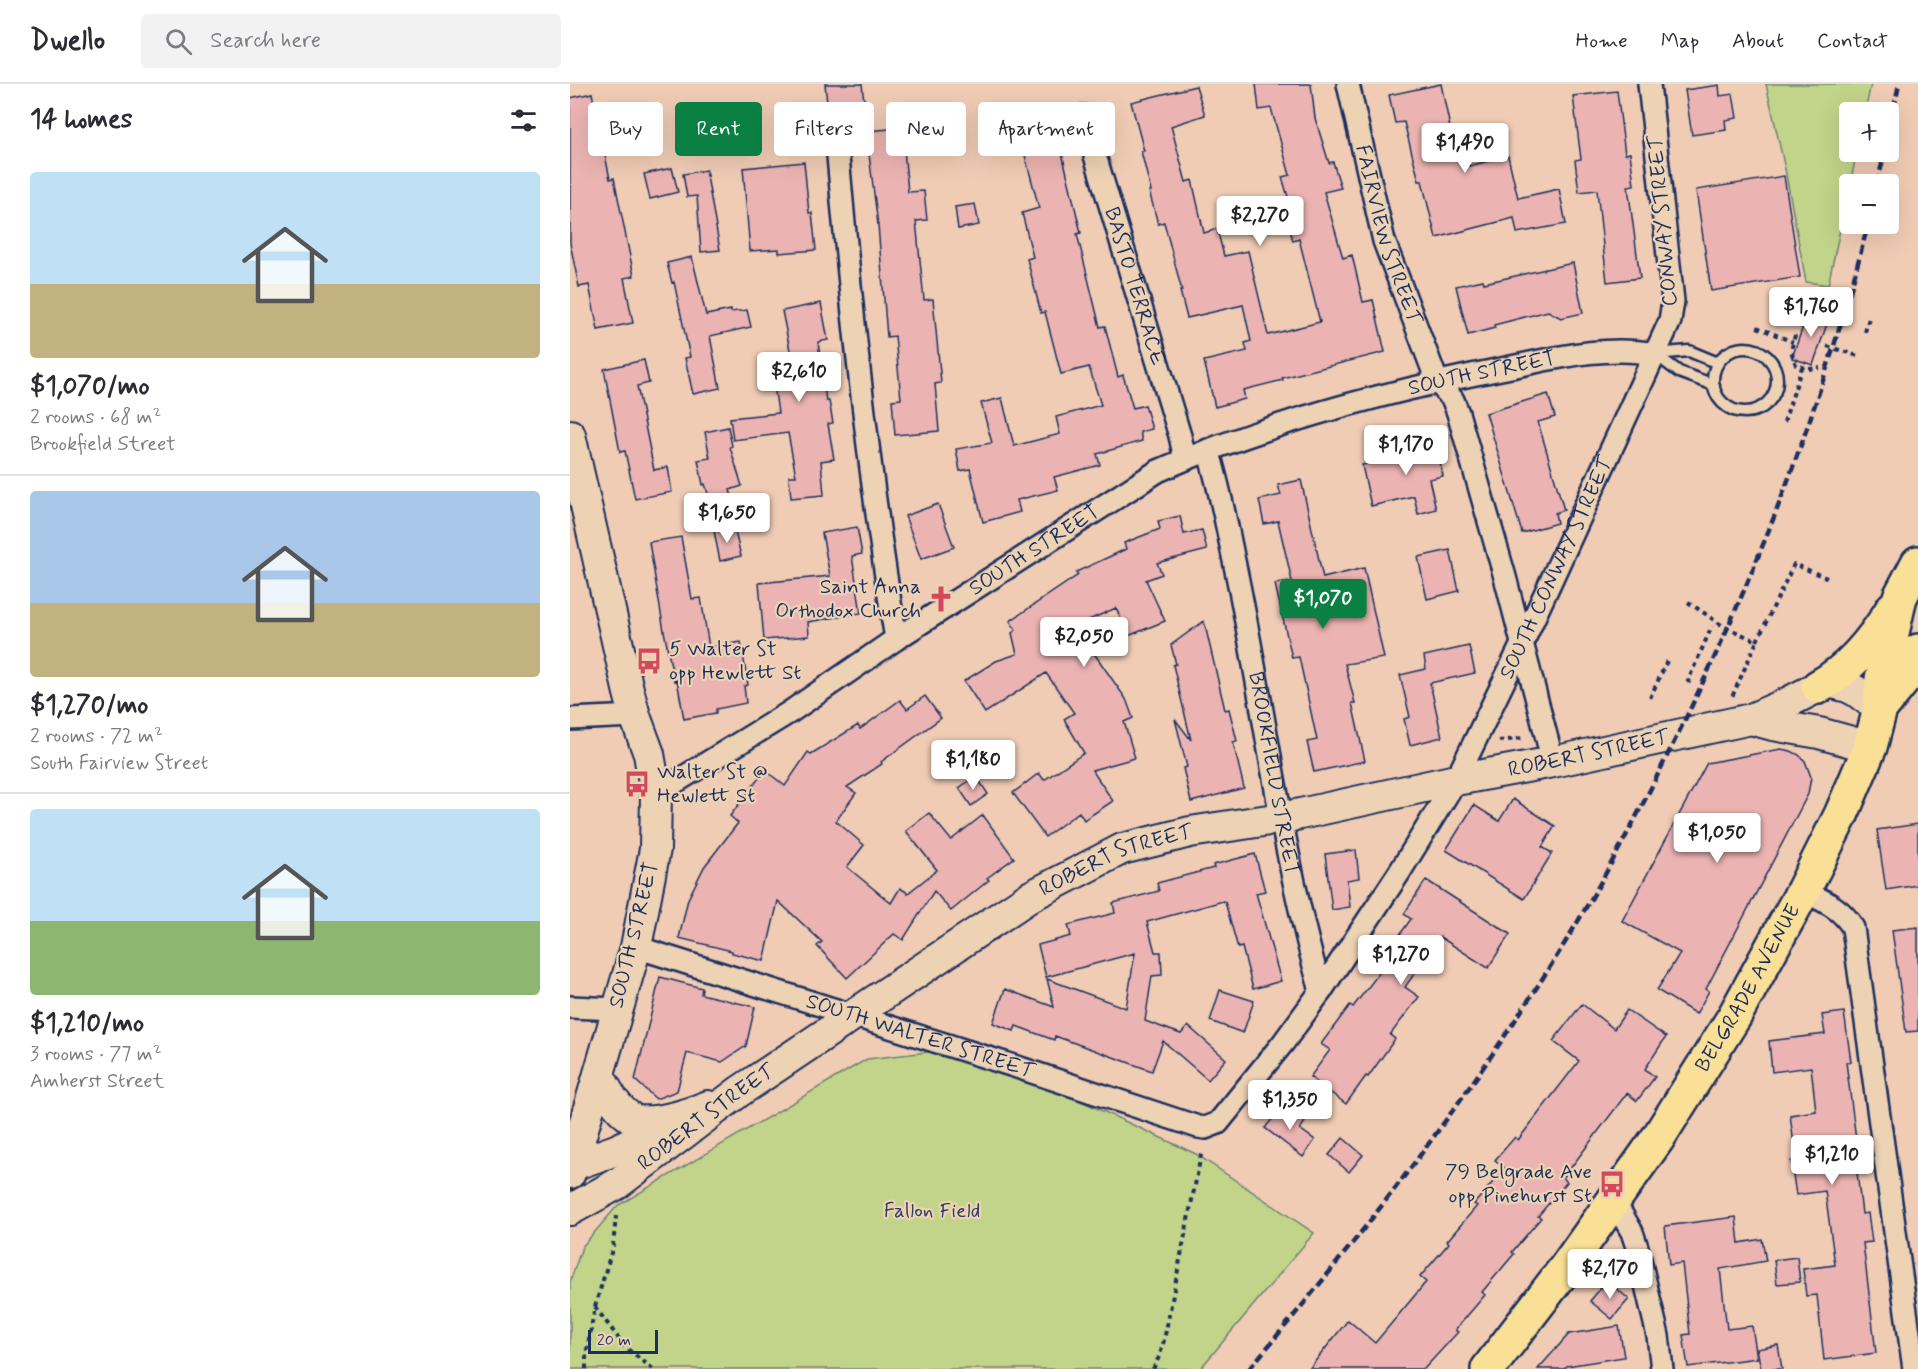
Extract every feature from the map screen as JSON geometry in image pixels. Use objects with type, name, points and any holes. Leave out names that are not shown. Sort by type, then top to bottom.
[{"type":"main road","name":"BELGRADE AVENUE","points":[[1488,1369],[1614,1201],[1712,1053],[1753,985],[1850,797],[1870,747],[1880,709],[1881,679],[1900,597],[1918,563]]},
{"type":"main road","points":[[1818,687],[1852,661],[1876,634],[1900,597]]},
{"type":"main road","points":[[1880,709],[1905,678],[1918,651]]},
{"type":"street","name":"FAIRVIEW STREET","points":[[1348,84],[1384,241],[1437,381],[1453,400],[1458,413],[1553,762]]},
{"type":"street","name":"CONWAY STREET","points":[[1649,84],[1673,301],[1670,321],[1655,354]]},
{"type":"street","points":[[838,156],[851,306],[879,534],[896,639]]},
{"type":"street","name":"BASTO TERRACE","points":[[1095,156],[1185,459]]},
{"type":"street","name":"SOUTH STREET","points":[[571,1169],[636,947],[655,849],[656,794],[790,712],[896,639],[1158,471],[1185,459],[1319,412],[1437,381],[1604,350],[1655,354]]},
{"type":"street","name":"SOUTH CONWAY STREET","points":[[1205,1128],[1218,1123],[1242,1095],[1321,991],[1400,873],[1456,780],[1522,644],[1655,354]]},
{"type":"street","points":[[571,445],[635,716],[649,754],[656,794]]},
{"type":"street","name":"BROOKFIELD STREET","points":[[1208,450],[1244,606],[1301,915],[1321,991]]},
{"type":"street","points":[[1818,687],[1833,683],[1848,687],[1863,695],[1880,709]]},
{"type":"street","name":"ROBERT STREET","points":[[570,1210],[617,1184],[740,1091],[1031,896],[1122,849],[1190,832],[1282,818],[1456,780],[1553,762],[1741,708],[1785,704],[1818,687]]},
{"type":"street","name":"ROBERT STREET","points":[[1741,708],[1773,725],[1819,733],[1870,747]]},
{"type":"street","points":[[570,719],[635,716]]},
{"type":"street","points":[[1803,891],[1834,906],[1842,912],[1853,928],[1914,1369]]},
{"type":"street","name":"SOUTH WALTER STREET","points":[[636,947],[1205,1128]]},
{"type":"street","points":[[570,1007],[617,1009]]},
{"type":"street","points":[[599,1075],[615,1103],[631,1119],[653,1122],[694,1112],[740,1091]]},
{"type":"street","name":"ROBERT STREET","points":[[571,1169],[694,1112]]},
{"type":"street","points":[[1614,1201],[1632,1232],[1637,1247],[1658,1336],[1662,1369]]},
{"type":"lane","points":[[1745,348],[1765,354],[1777,371],[1778,382],[1770,401],[1761,408],[1743,412],[1725,405],[1719,399],[1714,385],[1713,377],[1718,363],[1725,355],[1745,348]]},
{"type":"lane","points":[[1655,354],[1689,351],[1718,363]]},
{"type":"lane","points":[[1655,354],[1679,372],[1714,385]]},
{"type":"path","points":[[1798,324],[1806,302]]},
{"type":"path","points":[[1865,332],[1869,318]]},
{"type":"path","points":[[1757,327],[1793,342]]},
{"type":"path","points":[[1795,335],[1791,351],[1796,365],[1809,369],[1820,368]]},
{"type":"path","points":[[1827,346],[1858,356]]},
{"type":"path","points":[[1784,422],[1802,367]]},
{"type":"path","points":[[1741,708],[1757,641],[1794,564],[1827,578]]},
{"type":"path","points":[[1688,602],[1723,626],[1757,641]]},
{"type":"path","points":[[1690,682],[1688,681],[1712,626]]},
{"type":"path","points":[[1650,698],[1667,661]]},
{"type":"path","points":[[1489,742],[1528,737]]},
{"type":"path","points":[[1153,1369],[1164,1340],[1197,1182],[1205,1128]]},
{"type":"path","points":[[586,1369],[586,1355],[595,1307],[613,1246],[617,1206]]},
{"type":"path","points":[[595,1307],[626,1348],[653,1369]]},
{"type":"green space","points":[[1766,84],[1871,84],[1867,102],[1839,102],[1839,162],[1855,162],[1852,174],[1839,174],[1839,234],[1828,285],[1806,282]]},
{"type":"green space","name":"Fallon Field","points":[[954,1049],[1068,1095],[1196,1154],[1314,1233],[1200,1369],[570,1369],[570,1282],[582,1247],[617,1206],[867,1059]]},
{"type":"building","points":[[825,84],[862,84],[864,102],[827,102]]},
{"type":"building","points":[[1256,84],[1311,84],[1315,118],[1329,163],[1333,162],[1341,188],[1324,192],[1343,258],[1352,255],[1363,302],[1373,300],[1385,352],[1243,390],[1245,399],[1215,407],[1204,361],[1247,351],[1245,343],[1251,341],[1243,305],[1187,318],[1164,222],[1158,224],[1149,191],[1151,191],[1141,151],[1144,151],[1131,102],[1196,86],[1205,115],[1171,126],[1186,182],[1192,180],[1204,233],[1217,229],[1224,256],[1248,251],[1268,335],[1320,322],[1299,239],[1293,241],[1288,222],[1295,220],[1282,177],[1290,175],[1271,108],[1259,110]]},
{"type":"building","points":[[1441,84],[1453,142],[1462,140],[1469,166],[1508,156],[1518,198],[1559,189],[1566,224],[1517,233],[1514,218],[1436,238],[1404,122],[1395,123],[1389,95]]},
{"type":"building","points":[[1719,85],[1720,96],[1733,94],[1737,118],[1725,120],[1726,130],[1692,135],[1685,90]]},
{"type":"building","points":[[1617,91],[1625,154],[1630,153],[1634,185],[1628,186],[1640,278],[1607,282],[1597,190],[1579,192],[1575,160],[1581,159],[1573,96]]},
{"type":"building","points":[[592,93],[594,102],[588,102],[588,156],[605,156],[610,179],[614,178],[634,276],[624,278],[633,323],[598,330],[589,285],[579,287],[570,243],[570,98]]},
{"type":"building","points":[[886,129],[886,156],[905,156],[908,192],[924,191],[927,220],[916,221],[924,300],[933,299],[941,383],[935,384],[939,431],[895,435],[892,400],[901,399],[895,336],[887,337],[878,225],[869,156],[874,156],[874,130]]},
{"type":"building","points":[[1025,156],[1063,156],[1081,233],[1077,234],[1100,327],[1105,326],[1118,377],[1123,375],[1133,408],[1145,405],[1152,429],[1140,432],[1142,441],[1097,454],[1100,465],[1054,477],[1058,490],[1017,500],[1020,512],[983,522],[970,469],[960,471],[956,449],[992,443],[981,403],[1002,398],[1014,446],[1060,434],[1056,417],[1101,405],[1089,367],[1061,374],[1045,312],[1041,313],[1027,259],[1033,257],[1022,213],[1039,208]]},
{"type":"building","points":[[804,162],[809,213],[812,213],[816,250],[779,253],[779,249],[750,251],[743,168]]},
{"type":"building","points":[[672,168],[678,192],[650,199],[644,174]]},
{"type":"building","points":[[706,170],[720,250],[701,252],[697,196],[687,197],[683,174]]},
{"type":"building","points":[[1784,176],[1800,277],[1711,291],[1696,190]]},
{"type":"building","points":[[975,204],[979,225],[958,229],[955,207]]},
{"type":"building","points":[[692,257],[706,315],[731,310],[731,312],[747,310],[751,327],[710,336],[720,388],[693,394],[685,358],[690,357],[674,282],[672,283],[667,263]]},
{"type":"building","points":[[1573,263],[1583,313],[1561,318],[1548,311],[1494,325],[1495,328],[1468,335],[1456,286],[1483,280],[1484,283]]},
{"type":"building","points":[[821,303],[828,340],[818,342],[826,401],[829,401],[833,423],[828,424],[834,459],[821,461],[824,495],[791,498],[789,476],[796,476],[788,433],[733,440],[730,418],[778,413],[771,363],[792,360],[782,311]]},
{"type":"building","points":[[1808,312],[1829,318],[1813,365],[1792,358]]},
{"type":"building","points":[[644,360],[649,383],[637,386],[654,470],[668,467],[672,492],[635,499],[625,451],[620,452],[604,369]]},
{"type":"building","points":[[1548,394],[1555,417],[1538,422],[1564,510],[1555,513],[1557,523],[1522,533],[1486,413]]},
{"type":"building","points":[[728,427],[732,446],[730,447],[742,486],[730,490],[735,506],[714,512],[705,484],[703,485],[698,460],[710,458],[705,432]]},
{"type":"building","points":[[1433,432],[1443,476],[1429,479],[1436,509],[1418,514],[1414,496],[1371,506],[1362,465],[1415,454],[1411,437]]},
{"type":"building","points":[[1301,480],[1323,578],[1364,568],[1384,658],[1345,664],[1355,703],[1352,703],[1365,761],[1314,772],[1307,742],[1317,740],[1299,657],[1292,658],[1275,584],[1292,581],[1278,521],[1264,524],[1259,500],[1281,495],[1278,485]]},
{"type":"building","points":[[938,504],[954,547],[921,559],[905,516]]},
{"type":"building","points":[[1180,516],[1184,534],[1202,530],[1207,550],[1157,563],[1162,574],[1146,580],[1165,621],[1128,636],[1116,608],[1075,626],[1126,699],[1133,718],[1124,722],[1135,758],[1092,770],[1113,801],[1084,820],[1079,812],[1045,837],[1013,793],[1039,773],[1044,780],[1084,753],[1064,719],[1074,713],[1046,673],[985,713],[964,681],[996,661],[1017,654],[1012,633],[1016,630],[1010,621],[1078,575],[1076,572],[1126,549],[1124,543],[1160,529],[1158,521]]},
{"type":"building","points":[[857,527],[862,554],[852,556],[861,613],[808,622],[809,636],[764,640],[759,583],[830,576],[822,533]]},
{"type":"building","points":[[734,528],[741,556],[720,561],[714,531]]},
{"type":"building","points":[[681,537],[692,599],[701,598],[709,647],[741,642],[748,685],[744,686],[746,703],[716,709],[716,713],[684,719],[677,680],[674,681],[664,631],[649,542]]},
{"type":"building","points":[[1450,550],[1459,591],[1427,599],[1418,557]]},
{"type":"building","points":[[1204,621],[1225,710],[1229,709],[1237,741],[1233,742],[1244,788],[1191,802],[1183,768],[1187,767],[1175,719],[1191,740],[1173,665],[1176,664],[1171,645]]},
{"type":"building","points":[[1469,646],[1475,673],[1430,683],[1442,737],[1410,745],[1404,719],[1410,717],[1400,675],[1426,669],[1424,656]]},
{"type":"building","points":[[925,696],[941,718],[881,762],[882,764],[847,787],[856,793],[836,821],[864,845],[847,867],[891,903],[900,888],[908,893],[937,870],[906,831],[929,813],[951,840],[983,815],[1014,858],[987,878],[989,880],[951,911],[934,891],[903,940],[894,934],[847,978],[817,946],[822,942],[778,901],[764,961],[679,938],[688,899],[704,867],[738,823],[730,816],[765,770],[785,786],[808,752],[811,754],[858,725],[860,729],[900,700],[907,709]]},
{"type":"building","points":[[1781,749],[1799,755],[1805,761],[1811,777],[1808,794],[1706,989],[1709,991],[1696,1014],[1657,990],[1680,953],[1622,921],[1707,763]]},
{"type":"building","points":[[976,776],[988,794],[971,806],[959,788]]},
{"type":"building","points":[[1513,799],[1555,826],[1542,847],[1552,853],[1524,899],[1446,850],[1474,805],[1499,821]]},
{"type":"building","points":[[1918,824],[1918,885],[1886,890],[1877,830]]},
{"type":"building","points":[[1356,850],[1359,878],[1347,880],[1350,907],[1332,910],[1325,854]]},
{"type":"building","points":[[1255,854],[1265,891],[1256,893],[1281,981],[1253,989],[1242,947],[1238,948],[1223,901],[1147,922],[1155,952],[1161,952],[1162,975],[1152,976],[1145,1021],[1181,1034],[1188,1026],[1226,1059],[1208,1080],[1163,1041],[1152,1071],[1055,1036],[1054,1040],[1016,1026],[1014,1031],[993,1023],[1005,989],[1054,1007],[1047,979],[1126,1008],[1135,953],[1046,977],[1038,945],[1071,936],[1068,925],[1115,913],[1113,903],[1159,891],[1157,883]]},
{"type":"building","points":[[1426,880],[1510,934],[1488,968],[1440,937],[1405,987],[1419,997],[1390,1035],[1395,1039],[1346,1104],[1310,1077],[1330,1050],[1321,1044],[1350,1005],[1353,1007],[1389,960],[1384,957],[1411,919],[1404,914]]},
{"type":"building","points":[[1918,927],[1918,1031],[1906,1032],[1892,930]]},
{"type":"building","points":[[660,977],[702,988],[701,994],[755,1007],[746,1046],[722,1062],[687,1053],[677,1091],[656,1099],[635,1080]]},
{"type":"building","points":[[1220,990],[1254,1001],[1243,1033],[1210,1021]]},
{"type":"building","points":[[1582,1004],[1614,1029],[1627,1010],[1666,1037],[1645,1069],[1655,1077],[1637,1101],[1627,1093],[1563,1178],[1567,1182],[1538,1216],[1541,1218],[1482,1292],[1485,1295],[1455,1330],[1458,1332],[1424,1369],[1309,1369],[1348,1320],[1375,1343],[1426,1282],[1420,1277],[1477,1206],[1474,1204],[1505,1168],[1495,1160],[1515,1137],[1518,1140],[1579,1061],[1553,1041]]},
{"type":"building","points":[[1844,1012],[1851,1062],[1846,1062],[1856,1139],[1853,1139],[1862,1214],[1868,1213],[1872,1242],[1863,1243],[1876,1353],[1824,1360],[1817,1295],[1806,1296],[1803,1269],[1835,1265],[1825,1191],[1796,1195],[1791,1161],[1796,1160],[1790,1115],[1816,1111],[1811,1067],[1772,1072],[1769,1041],[1825,1034],[1822,1015]]},
{"type":"building","points":[[1283,1105],[1305,1122],[1300,1129],[1315,1140],[1303,1157],[1265,1128]]},
{"type":"building","points":[[1343,1138],[1363,1155],[1349,1172],[1329,1155]]},
{"type":"building","points":[[1736,1217],[1739,1243],[1762,1239],[1766,1261],[1720,1269],[1727,1329],[1752,1326],[1757,1358],[1688,1367],[1683,1335],[1690,1334],[1682,1263],[1669,1265],[1665,1226]]},
{"type":"building","points":[[1797,1257],[1800,1282],[1777,1284],[1774,1260]]},
{"type":"building","points":[[1607,1281],[1629,1299],[1612,1319],[1590,1301]]},
{"type":"building","points":[[1619,1326],[1624,1357],[1567,1366],[1564,1369],[1538,1369],[1569,1334]]},
{"type":"building","points":[[1778,1345],[1782,1369],[1761,1369],[1757,1349]]},
{"type":"railway","points":[[1895,102],[1899,84]]},
{"type":"railway","points":[[1880,174],[1882,162]]},
{"type":"railway","points":[[1249,1369],[1367,1225],[1441,1127],[1563,947],[1625,838],[1699,690],[1757,561],[1807,428],[1850,293],[1865,234]]},
{"type":"place","name":"Saint Anna Orthodox Church","points":[[941,599]]},
{"type":"place","name":"5 Walter St opp Hewlett St","points":[[649,661]]},
{"type":"place","name":"Walter St @ Hewlett St","points":[[637,784]]},
{"type":"place","name":"79 Belgrade Ave opp Pinehurst St","points":[[1612,1184]]}]
